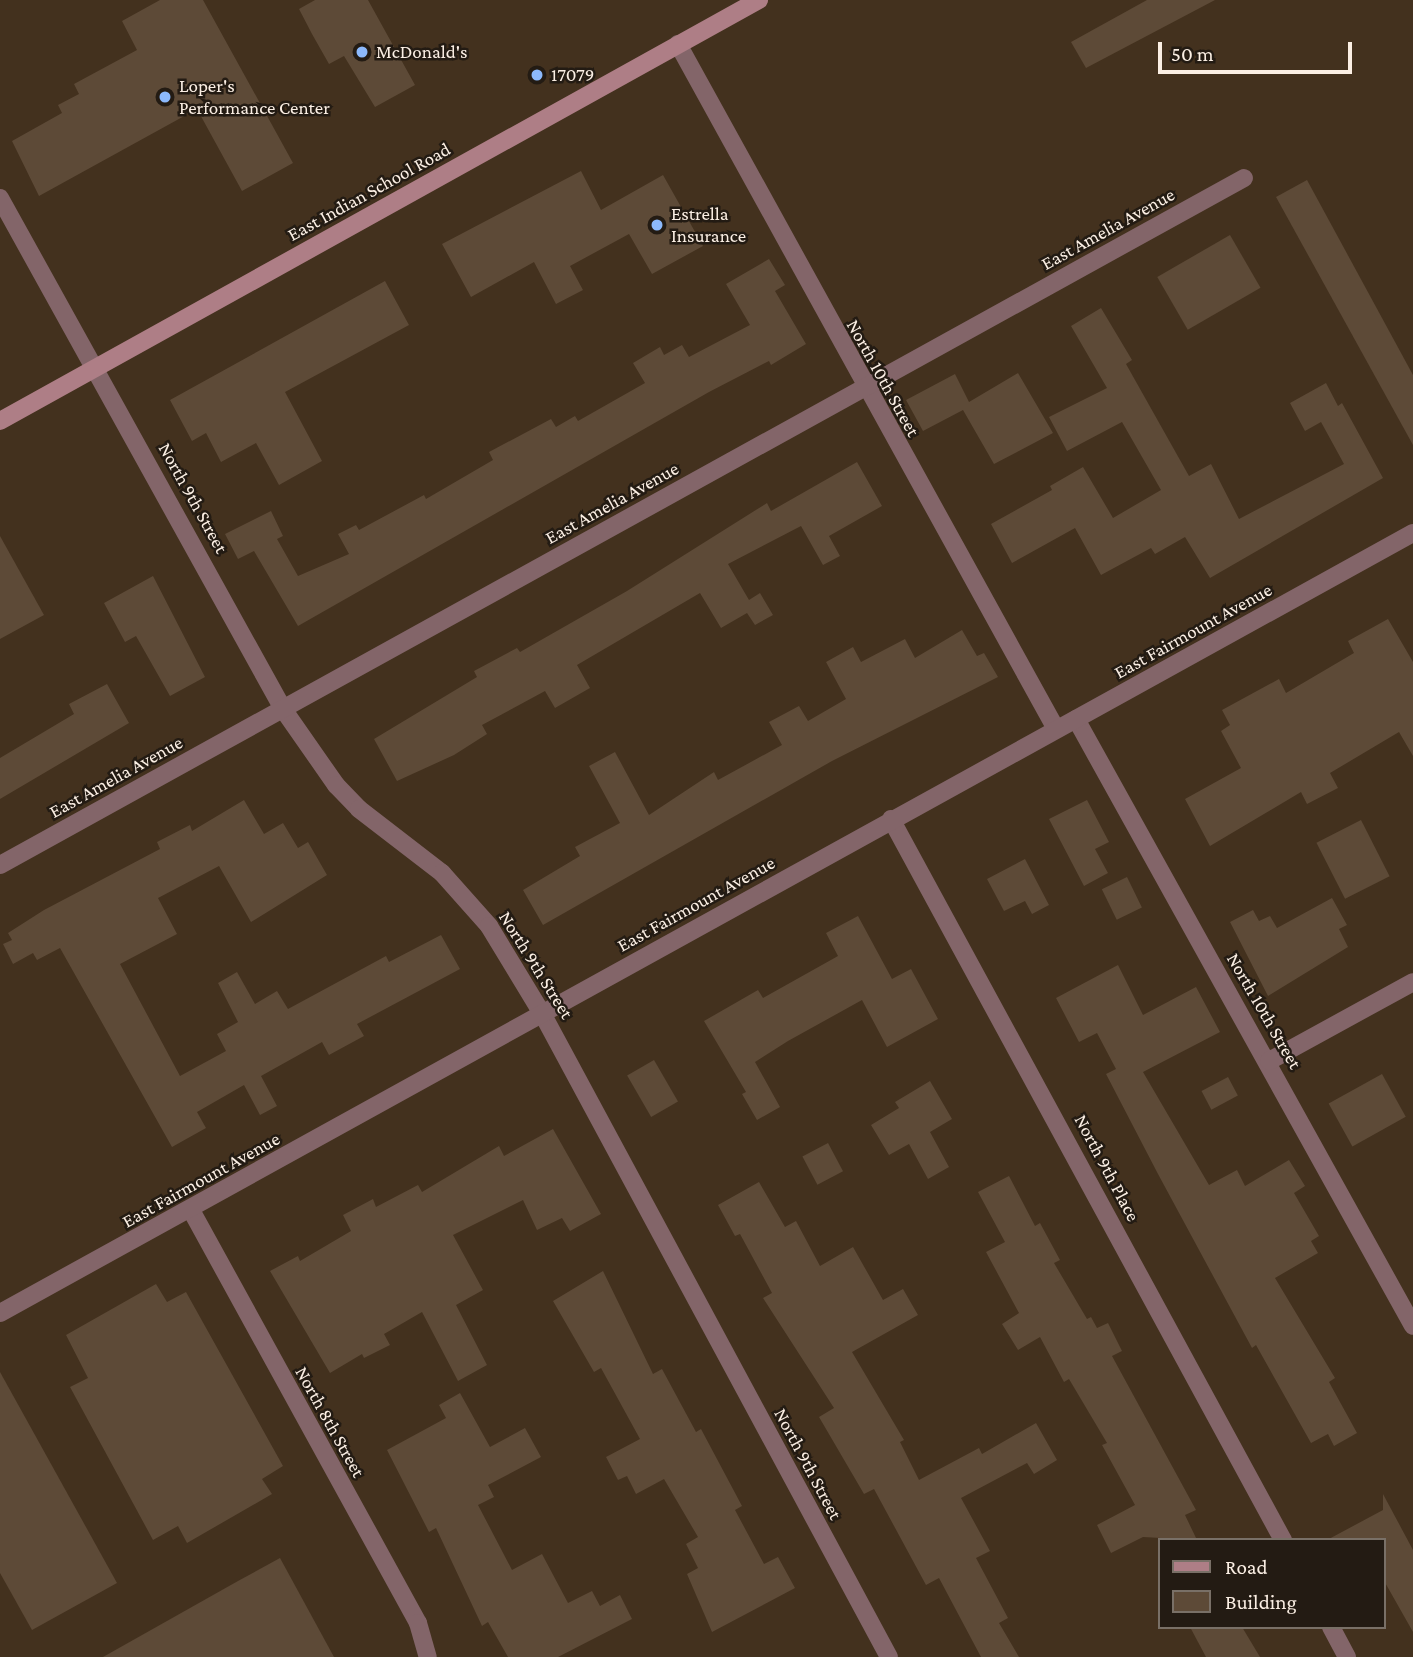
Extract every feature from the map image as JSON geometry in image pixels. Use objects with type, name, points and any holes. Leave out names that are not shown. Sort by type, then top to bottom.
[{"type":"main road","name":"East Indian School Road","points":[[0,421],[759,0]]},
{"type":"street","name":"North 10th Street","points":[[678,44],[864,387],[1056,729]]},
{"type":"street","name":"East Amelia Avenue","points":[[0,865],[1244,177]]},
{"type":"street","name":"North 9th Street","points":[[0,198],[97,368],[284,709],[336,785],[359,809],[442,873],[489,926],[543,1014],[889,1657]]},
{"type":"street","name":"East Fairmount Avenue","points":[[0,1313],[191,1210],[891,819],[1413,533]]},
{"type":"street","name":"North 10th Street","points":[[1076,719],[1269,1062],[1413,1326]]},
{"type":"street","name":"North 9th Place","points":[[891,819],[1282,1538]]},
{"type":"street","points":[[1269,1062],[1413,982]]},
{"type":"street","name":"North 8th Street","points":[[191,1210],[418,1623],[428,1657]]},
{"type":"street","points":[[1332,1629],[1347,1657]]},
{"type":"building","points":[[160,0],[203,0],[293,163],[242,191],[197,109],[39,196],[12,141],[62,113],[58,105],[79,94],[74,84],[137,50],[122,21]]},
{"type":"building","name":"McDonald's","points":[[315,0],[368,0],[415,85],[375,107],[344,56],[329,64],[312,34],[299,9]]},
{"type":"building","points":[[1147,0],[1215,0],[1086,68],[1071,42]]},
{"type":"building","points":[[581,171],[601,210],[663,175],[703,246],[652,274],[629,234],[570,266],[583,290],[556,304],[534,262],[471,297],[442,244]]},
{"type":"building","points":[[1307,180],[1413,375],[1413,445],[1276,197]]},
{"type":"building","points":[[1230,235],[1260,288],[1188,330],[1157,277]]},
{"type":"building","points":[[769,259],[785,285],[775,291],[806,344],[771,365],[769,361],[709,392],[298,626],[254,551],[238,559],[225,534],[271,511],[283,536],[277,539],[298,576],[349,554],[338,534],[356,525],[359,530],[424,495],[426,499],[493,460],[489,452],[551,419],[556,427],[575,416],[578,421],[645,383],[633,363],[660,347],[664,355],[682,345],[689,357],[750,325],[726,284]]},
{"type":"building","points":[[385,281],[409,325],[285,392],[322,461],[279,485],[256,443],[221,462],[206,433],[192,441],[170,400]]},
{"type":"building","points":[[1101,308],[1132,360],[1126,364],[1189,476],[1211,464],[1239,519],[1344,464],[1321,422],[1305,431],[1290,403],[1326,383],[1338,406],[1342,403],[1383,478],[1210,578],[1185,537],[1155,554],[1151,548],[1101,575],[1075,528],[1012,563],[991,524],[1052,490],[1050,486],[1083,467],[1113,518],[1161,490],[1122,422],[1067,451],[1049,417],[1107,388],[1071,326]]},
{"type":"building","points":[[1018,373],[1053,433],[994,464],[963,410],[923,431],[906,400],[955,374],[969,402]]},
{"type":"building","points":[[857,462],[882,506],[829,536],[840,556],[823,565],[801,526],[728,564],[749,600],[760,593],[773,615],[755,625],[747,613],[721,628],[700,593],[577,665],[590,688],[555,708],[545,691],[482,725],[487,734],[454,755],[397,781],[374,739],[477,677],[474,671],[517,648],[520,652],[627,591],[767,503],[771,511]]},
{"type":"building","points":[[0,536],[44,615],[0,639]]},
{"type":"building","points":[[153,576],[205,677],[170,696],[136,636],[125,642],[104,603]]},
{"type":"building","points":[[1388,619],[1413,662],[1413,756],[1399,732],[1330,773],[1338,788],[1307,804],[1301,792],[1210,846],[1185,799],[1241,768],[1221,731],[1230,725],[1222,710],[1279,679],[1286,693],[1354,653],[1348,641]]},
{"type":"building","points":[[962,630],[977,656],[984,653],[998,677],[832,761],[543,925],[523,890],[580,856],[575,847],[620,823],[589,766],[615,752],[649,815],[714,772],[718,780],[782,745],[769,722],[799,706],[808,721],[846,699],[826,662],[853,647],[861,662],[905,639],[915,658]]},
{"type":"building","points":[[107,684],[129,723],[0,799],[0,758],[74,714],[69,704]]},
{"type":"building","points":[[244,800],[264,834],[283,823],[298,848],[308,842],[327,875],[251,922],[219,866],[158,898],[177,934],[120,964],[180,1076],[226,1051],[217,1034],[238,1022],[218,983],[237,972],[255,1004],[277,991],[288,1009],[386,956],[389,962],[441,935],[460,969],[357,1024],[364,1036],[329,1055],[322,1042],[261,1076],[277,1106],[260,1115],[244,1085],[197,1112],[206,1128],[172,1147],[60,948],[37,960],[33,953],[13,964],[3,944],[12,940],[8,933],[44,910],[160,849],[157,842],[190,825],[192,831]]},
{"type":"building","points":[[1087,800],[1109,842],[1095,849],[1108,873],[1084,886],[1049,819]]},
{"type":"building","points":[[1361,820],[1390,876],[1345,899],[1316,843]]},
{"type":"building","points":[[1025,859],[1049,905],[1032,914],[1025,901],[1004,911],[987,879]]},
{"type":"building","points":[[1127,877],[1142,908],[1117,920],[1102,889]]},
{"type":"building","points":[[1332,898],[1347,925],[1339,929],[1348,947],[1268,996],[1230,922],[1253,910],[1259,921],[1270,916],[1277,928]]},
{"type":"building","points":[[858,916],[892,979],[911,969],[938,1019],[887,1047],[862,1000],[788,1041],[755,1062],[780,1107],[757,1120],[742,1094],[746,1092],[704,1021],[758,990],[763,998],[838,956],[826,933]]},
{"type":"building","points":[[1118,965],[1143,1015],[1196,987],[1220,1032],[1143,1072],[1209,1185],[1237,1170],[1245,1186],[1289,1160],[1305,1186],[1294,1193],[1319,1236],[1311,1241],[1318,1253],[1275,1278],[1335,1378],[1329,1382],[1357,1433],[1334,1446],[1328,1434],[1311,1443],[1256,1345],[1252,1348],[1106,1074],[1116,1069],[1097,1033],[1079,1042],[1056,998]]},
{"type":"building","points":[[654,1060],[678,1102],[651,1117],[627,1076]]},
{"type":"building","points":[[1382,1074],[1406,1117],[1352,1146],[1329,1104]]},
{"type":"building","points":[[1228,1077],[1238,1096],[1211,1110],[1202,1091]]},
{"type":"building","points":[[930,1081],[952,1119],[930,1132],[949,1167],[928,1179],[909,1144],[889,1155],[871,1125],[899,1108],[895,1102]]},
{"type":"building","points":[[553,1129],[601,1214],[570,1231],[562,1218],[537,1230],[523,1200],[453,1235],[483,1290],[456,1305],[487,1365],[458,1381],[422,1312],[384,1334],[390,1345],[364,1358],[362,1354],[330,1373],[270,1271],[298,1256],[300,1261],[351,1231],[343,1215],[373,1199],[376,1207],[418,1185],[422,1192],[499,1146],[504,1156]]},
{"type":"building","points":[[828,1143],[843,1171],[817,1185],[802,1157]]},
{"type":"building","points":[[1009,1176],[1035,1226],[1040,1223],[1060,1260],[1054,1263],[1087,1319],[1091,1317],[1097,1328],[1108,1323],[1122,1351],[1112,1356],[1196,1510],[1185,1515],[1196,1538],[1143,1537],[1111,1553],[1097,1525],[1135,1505],[1102,1445],[1107,1443],[1069,1379],[1064,1382],[1040,1337],[1018,1350],[1002,1324],[1019,1313],[986,1252],[1005,1242],[978,1192]]},
{"type":"building","points":[[759,1182],[785,1227],[796,1221],[820,1266],[853,1247],[883,1300],[903,1289],[918,1315],[852,1352],[904,1440],[900,1442],[919,1480],[979,1448],[982,1454],[1036,1423],[1057,1460],[1034,1474],[1027,1463],[961,1498],[990,1551],[976,1558],[1008,1618],[999,1623],[1019,1657],[981,1657],[939,1578],[926,1585],[874,1489],[864,1494],[819,1417],[834,1408],[763,1298],[772,1293],[740,1234],[735,1236],[718,1205]]},
{"type":"building","points":[[603,1271],[653,1374],[662,1369],[696,1432],[701,1429],[742,1506],[735,1510],[764,1564],[778,1557],[795,1588],[712,1632],[687,1574],[698,1568],[686,1544],[698,1537],[664,1479],[636,1494],[627,1476],[618,1480],[606,1457],[640,1439],[601,1368],[594,1372],[553,1301]]},
{"type":"building","points":[[156,1284],[167,1302],[186,1292],[283,1466],[262,1479],[272,1494],[187,1543],[178,1526],[153,1540],[70,1387],[88,1378],[66,1335]]},
{"type":"building","points":[[0,1372],[117,1583],[32,1630],[0,1573]]},
{"type":"building","points":[[460,1393],[490,1447],[525,1428],[541,1457],[488,1485],[494,1497],[478,1505],[512,1570],[542,1554],[568,1603],[592,1591],[600,1606],[620,1595],[632,1619],[558,1657],[508,1657],[488,1622],[482,1626],[436,1528],[429,1532],[387,1450],[446,1418],[439,1405]]},
{"type":"building","points":[[1383,1494],[1413,1550],[1413,1632],[1385,1583],[1385,1538],[1331,1538],[1383,1510]]},
{"type":"building","points":[[280,1558],[334,1657],[103,1657],[238,1581]]},
{"type":"building","points":[[1191,1629],[1243,1629],[1260,1657],[1206,1657]]},
{"type":"place","name":"McDonald's","points":[[362,52]]},
{"type":"place","name":"17079","points":[[537,75]]},
{"type":"place","name":"Loper's Performance Center","points":[[165,97]]},
{"type":"place","name":"Estrella Insurance","points":[[657,225]]}]
